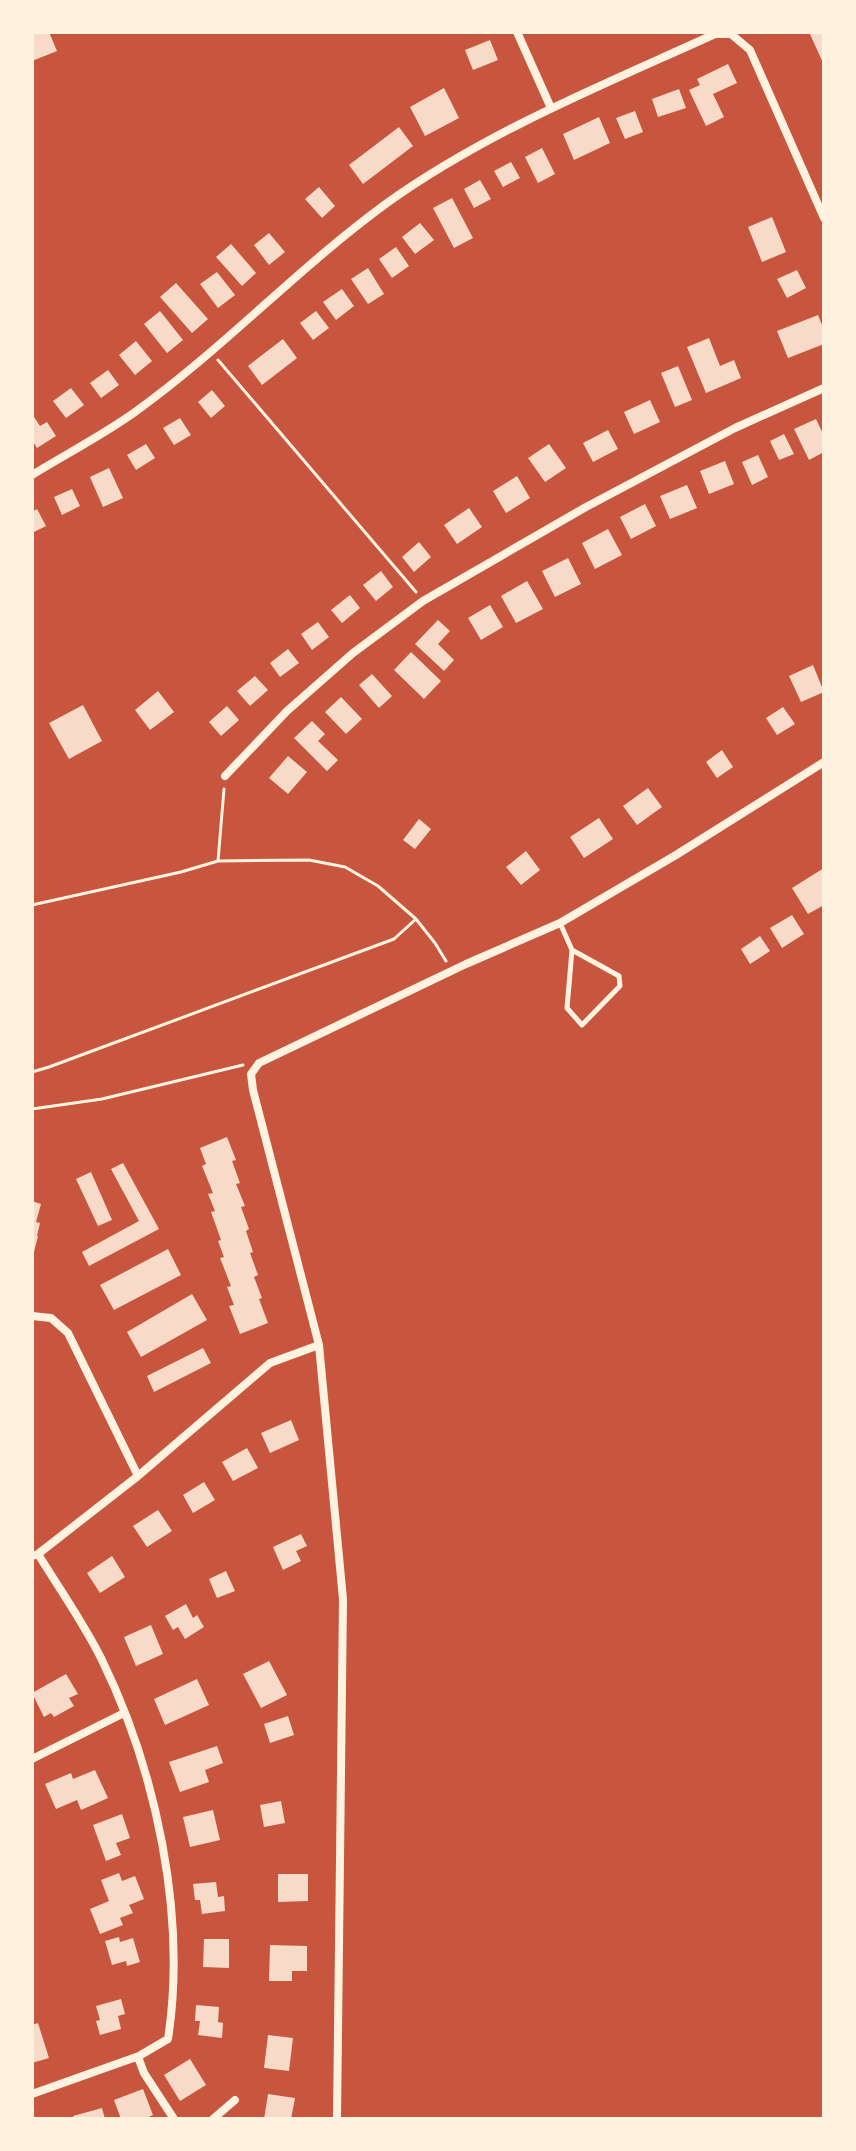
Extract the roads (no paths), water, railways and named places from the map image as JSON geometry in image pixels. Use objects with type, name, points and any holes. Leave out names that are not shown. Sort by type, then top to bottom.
[{"type":"street","points":[[517,32],[551,108]]},
{"type":"street","points":[[32,475],[135,412],[211,351],[324,252],[388,203],[456,158],[551,108],[715,34],[731,34],[750,50],[824,218]]},
{"type":"street","points":[[814,197],[824,193]]},
{"type":"street","points":[[225,776],[287,711],[353,653],[423,601],[626,485],[735,428],[824,388]]},
{"type":"street","points":[[337,2119],[343,1599],[319,1345],[251,1074],[259,1063],[560,923],[824,762]]},
{"type":"street","points":[[33,1315],[51,1318],[68,1333],[138,1476]]},
{"type":"street","points":[[32,2094],[138,2057],[168,2039],[172,2010],[173,1932],[163,1841],[145,1770],[101,1658],[35,1555],[138,1476],[270,1363],[319,1345]]},
{"type":"street","points":[[32,1759],[124,1713]]},
{"type":"street","points":[[138,2057],[144,2073],[174,2119]]},
{"type":"street","points":[[213,2119],[235,2100]]},
{"type":"lane","points":[[560,923],[572,950],[567,1008],[582,1025],[620,986],[619,976],[572,950]]}]
